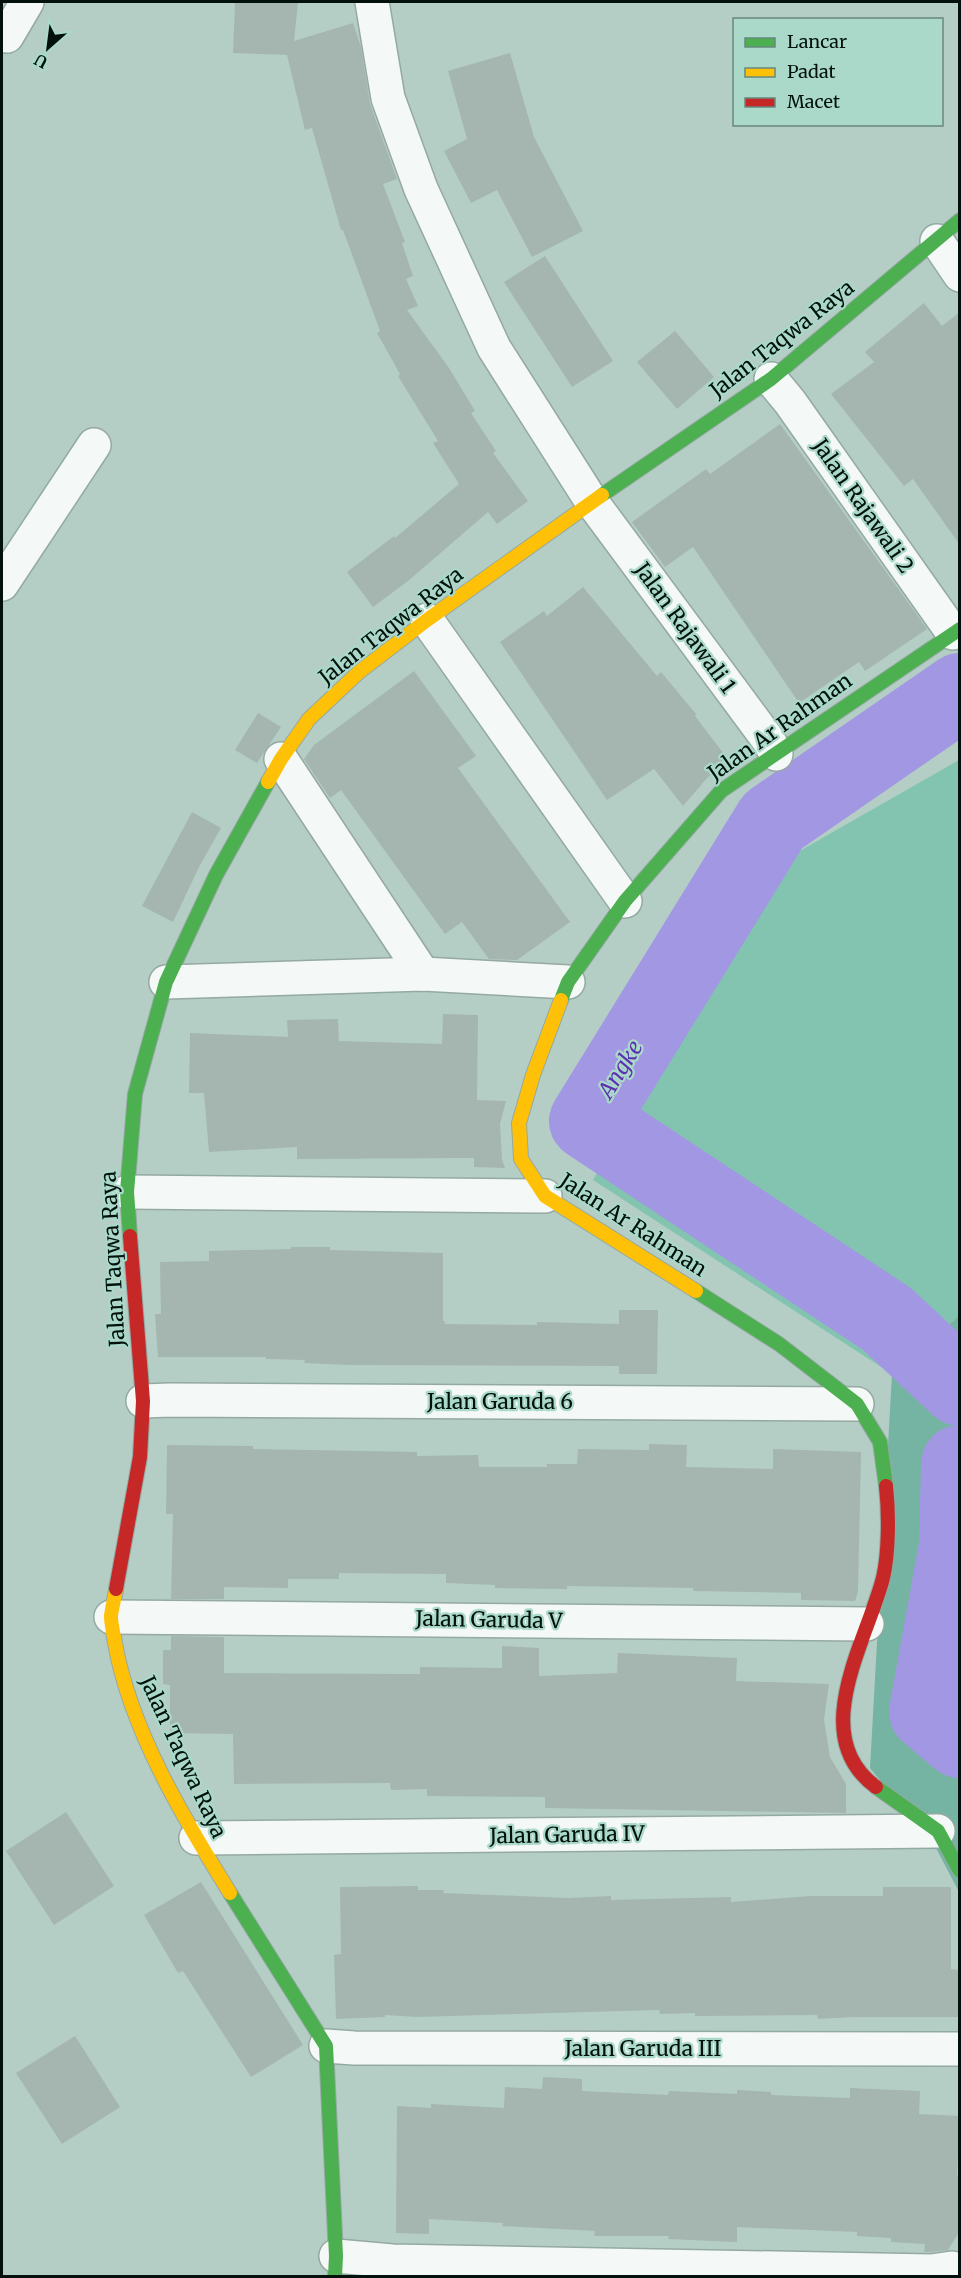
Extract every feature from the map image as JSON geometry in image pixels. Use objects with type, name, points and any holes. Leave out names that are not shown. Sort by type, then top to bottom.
[{"type":"street","points":[[7,36],[27,2]]},
{"type":"street","name":"Jalan Rajawali 1","points":[[372,2],[388,98],[421,189],[494,348],[592,502],[769,741],[776,754]]},
{"type":"street","points":[[948,231],[960,275]]},
{"type":"street","name":"Jalan Taqwa Raya","points":[[336,2266],[326,2046],[196,1838],[139,1722],[120,1671],[111,1617],[140,1457],[143,1401],[127,1192],[135,1094],[166,982],[216,874],[281,759],[309,719],[358,672],[427,620],[592,502],[771,379],[948,231]]},
{"type":"street","name":"Jalan Rajawali 2","points":[[771,379],[956,631]]},
{"type":"street","points":[[2,584],[94,446]]},
{"type":"street","points":[[427,620],[625,901]]},
{"type":"street","name":"Jalan Ar Rahman","points":[[956,631],[721,791],[625,901],[568,982],[533,1075],[519,1123],[521,1159],[545,1196],[779,1344],[857,1404],[880,1442],[889,1511],[883,1577],[851,1668],[843,1717],[848,1754],[866,1779],[938,1831],[960,1871]]},
{"type":"street","points":[[281,759],[423,974]]},
{"type":"street","points":[[166,982],[423,974],[568,982]]},
{"type":"street","points":[[127,1192],[545,1196]]},
{"type":"street","name":"Jalan Garuda 6","points":[[143,1401],[857,1404]]},
{"type":"street","name":"Jalan Garuda V","points":[[111,1617],[867,1624]]},
{"type":"street","name":"Jalan Garuda IV","points":[[196,1838],[938,1831]]},
{"type":"street","name":"Jalan Garuda III","points":[[326,2046],[354,2048],[960,2049]]},
{"type":"street","points":[[336,2266],[392,2261],[931,2271],[954,2266]]},
{"type":"green space","points":[[959,760],[959,1316],[892,1374],[593,1180],[768,869]]},
{"type":"green space","points":[[959,1316],[959,1892],[936,1848],[870,1768],[892,1374]]},
{"type":"building","points":[[235,2],[298,2],[294,41],[353,23],[361,47],[370,104],[397,179],[383,184],[405,242],[402,243],[413,276],[406,279],[418,306],[407,310],[449,368],[475,411],[471,413],[496,451],[493,453],[528,501],[497,524],[488,512],[408,581],[373,607],[347,572],[394,536],[395,538],[459,484],[433,443],[438,441],[398,376],[400,374],[377,333],[380,331],[343,230],[341,230],[312,128],[305,130],[287,55],[233,53]]},
{"type":"building","points":[[510,53],[534,137],[583,231],[532,257],[497,190],[471,203],[444,151],[467,139],[448,71]]},
{"type":"building","points":[[545,256],[613,361],[572,387],[504,282]]},
{"type":"building","points":[[924,303],[942,326],[960,312],[960,545],[913,479],[904,486],[831,394],[874,362],[865,352]]},
{"type":"building","points":[[675,331],[714,377],[677,409],[637,362]]},
{"type":"building","points":[[780,424],[927,629],[865,671],[859,662],[799,703],[693,547],[665,567],[632,522],[706,469],[710,474]]},
{"type":"building","points":[[583,587],[657,676],[661,672],[696,714],[695,716],[730,762],[707,778],[683,806],[654,769],[607,800],[500,642],[544,611],[547,616]]},
{"type":"building","points":[[414,671],[476,756],[458,768],[570,922],[517,960],[489,959],[462,922],[445,934],[341,790],[330,798],[304,759],[314,745]]},
{"type":"building","points":[[258,713],[281,727],[257,763],[235,750]]},
{"type":"building","points":[[192,812],[221,828],[199,867],[173,922],[142,906]]},
{"type":"building","points":[[443,1014],[478,1015],[477,1100],[506,1101],[500,1124],[502,1160],[505,1168],[474,1167],[474,1158],[297,1159],[297,1147],[209,1152],[204,1093],[189,1093],[190,1033],[288,1037],[287,1020],[338,1019],[339,1041],[442,1044]]},
{"type":"building","points":[[291,1247],[443,1253],[443,1321],[445,1324],[537,1325],[537,1322],[619,1324],[619,1310],[658,1310],[657,1374],[619,1374],[619,1366],[350,1365],[304,1363],[305,1360],[266,1359],[266,1357],[158,1357],[155,1314],[161,1314],[160,1262],[209,1261],[209,1251],[291,1249]]},
{"type":"building","points":[[649,1444],[687,1445],[686,1467],[773,1469],[773,1449],[861,1452],[858,1592],[855,1601],[801,1600],[801,1593],[693,1591],[693,1588],[567,1586],[567,1589],[495,1588],[495,1585],[446,1583],[446,1574],[339,1573],[339,1579],[288,1579],[288,1588],[224,1587],[224,1599],[171,1599],[173,1514],[166,1514],[167,1445],[417,1452],[417,1456],[478,1455],[479,1467],[547,1467],[547,1464],[577,1464],[578,1449],[649,1450]]},
{"type":"building","points":[[171,1636],[224,1637],[224,1673],[420,1674],[420,1667],[502,1668],[502,1646],[539,1648],[539,1676],[617,1673],[618,1653],[737,1658],[736,1681],[829,1684],[824,1720],[830,1757],[846,1784],[846,1813],[545,1808],[545,1797],[427,1796],[427,1789],[391,1790],[390,1783],[234,1784],[233,1734],[170,1733],[170,1685],[163,1684],[163,1650],[171,1650]]},
{"type":"building","points":[[66,1812],[114,1886],[54,1925],[6,1851]]},
{"type":"building","points":[[201,1882],[303,2045],[251,2077],[183,1971],[178,1973],[144,1915]]},
{"type":"building","points":[[418,1886],[418,1890],[444,1890],[443,1893],[568,1898],[611,1896],[611,1900],[731,1897],[731,1902],[810,1896],[883,1896],[883,1887],[951,1887],[951,1969],[960,1970],[960,2017],[818,2019],[817,2015],[695,2016],[695,2013],[660,2014],[659,2010],[417,2017],[385,2015],[385,2017],[336,2019],[334,1955],[341,1954],[340,1887]]},
{"type":"building","points":[[75,2036],[120,2107],[62,2144],[16,2073]]},
{"type":"building","points":[[543,2077],[582,2079],[582,2091],[668,2095],[669,2091],[737,2094],[737,2090],[771,2092],[771,2095],[850,2098],[850,2088],[920,2091],[919,2114],[960,2116],[957,2176],[960,2176],[960,2231],[948,2250],[930,2252],[924,2252],[925,2244],[891,2242],[891,2238],[857,2236],[857,2232],[737,2227],[737,2242],[668,2239],[669,2236],[594,2236],[595,2231],[429,2219],[429,2234],[396,2233],[397,2106],[431,2108],[431,2104],[504,2108],[505,2087],[542,2089]]},
{"type":"waterway","name":"Angke","points":[[960,692],[773,821],[588,1121],[887,1319],[960,1387]]},
{"type":"waterway","name":"Angke","points":[[960,1464],[958,1546],[928,1712],[960,1739]]},
{"type":"traffic: fast","points":[[602,495],[771,379],[960,220]]},
{"type":"traffic: fast","points":[[561,1000],[568,982],[625,901],[721,791],[960,629]]},
{"type":"traffic: fast","points":[[130,1236],[127,1192],[135,1094],[166,982],[216,875],[268,782]]},
{"type":"traffic: fast","points":[[696,1291],[779,1344],[857,1404],[880,1442],[886,1486]]},
{"type":"traffic: fast","points":[[876,1787],[938,1831],[960,1871]]},
{"type":"traffic: fast","points":[[230,1893],[326,2046],[335,2276]]},
{"type":"traffic: slow","points":[[268,782],[309,719],[359,672],[427,620],[602,495]]},
{"type":"traffic: slow","points":[[561,1000],[533,1075],[519,1123],[521,1159],[545,1196],[696,1291]]},
{"type":"traffic: slow","points":[[116,1589],[111,1623],[122,1675],[133,1708],[177,1804],[230,1893]]},
{"type":"traffic: jam","points":[[116,1589],[140,1457],[143,1401],[130,1236]]},
{"type":"traffic: jam","points":[[876,1787],[856,1766],[845,1742],[843,1715],[847,1687],[855,1658],[885,1568],[888,1532],[886,1486]]}]
